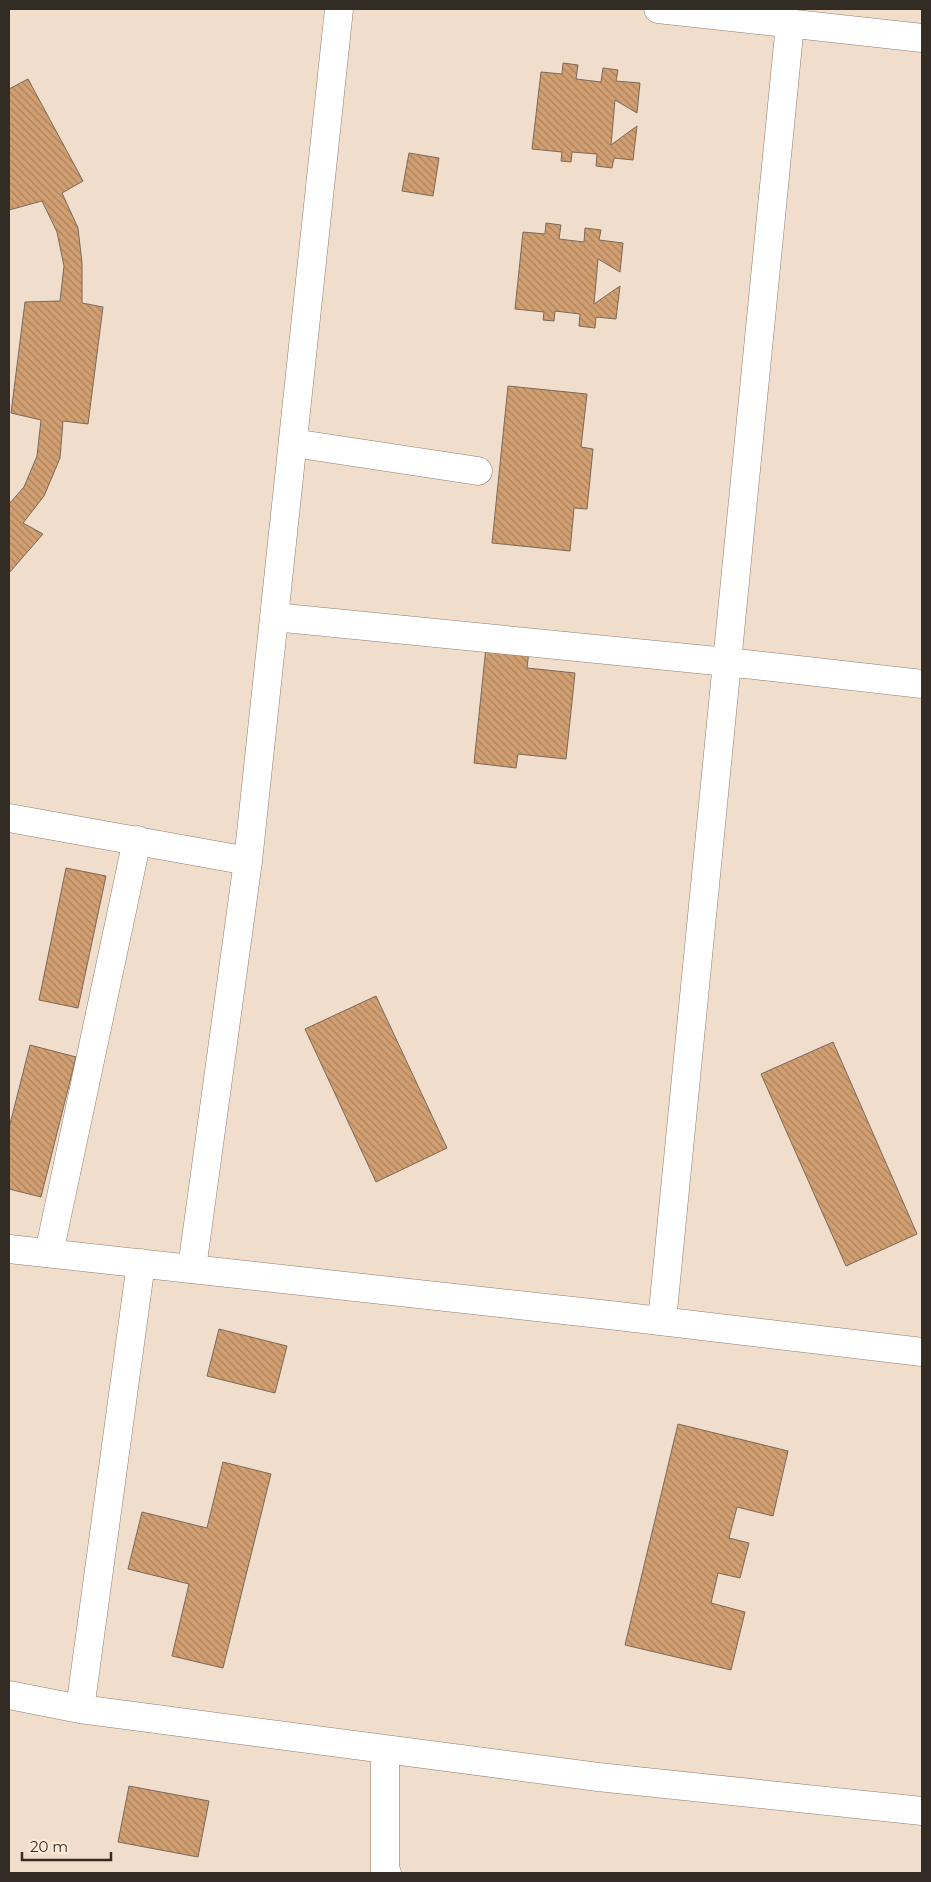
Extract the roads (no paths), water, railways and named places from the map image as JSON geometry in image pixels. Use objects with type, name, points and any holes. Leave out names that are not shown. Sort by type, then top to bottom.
[{"type":"street","points":[[192,1268],[248,861],[339,9]]},
{"type":"street","points":[[658,9],[922,38]]},
{"type":"street","points":[[662,1321],[790,24]]},
{"type":"street","points":[[293,443],[478,471]]},
{"type":"street","points":[[274,617],[728,662],[922,684]]},
{"type":"street","points":[[9,818],[248,861]]},
{"type":"street","points":[[50,1253],[137,840]]},
{"type":"street","points":[[9,1249],[662,1321],[922,1352]]},
{"type":"street","points":[[80,1709],[141,1263]]},
{"type":"street","points":[[9,1695],[80,1709],[598,1777],[922,1810]]},
{"type":"street","points":[[385,1749],[385,1872],[387,1873]]}]
